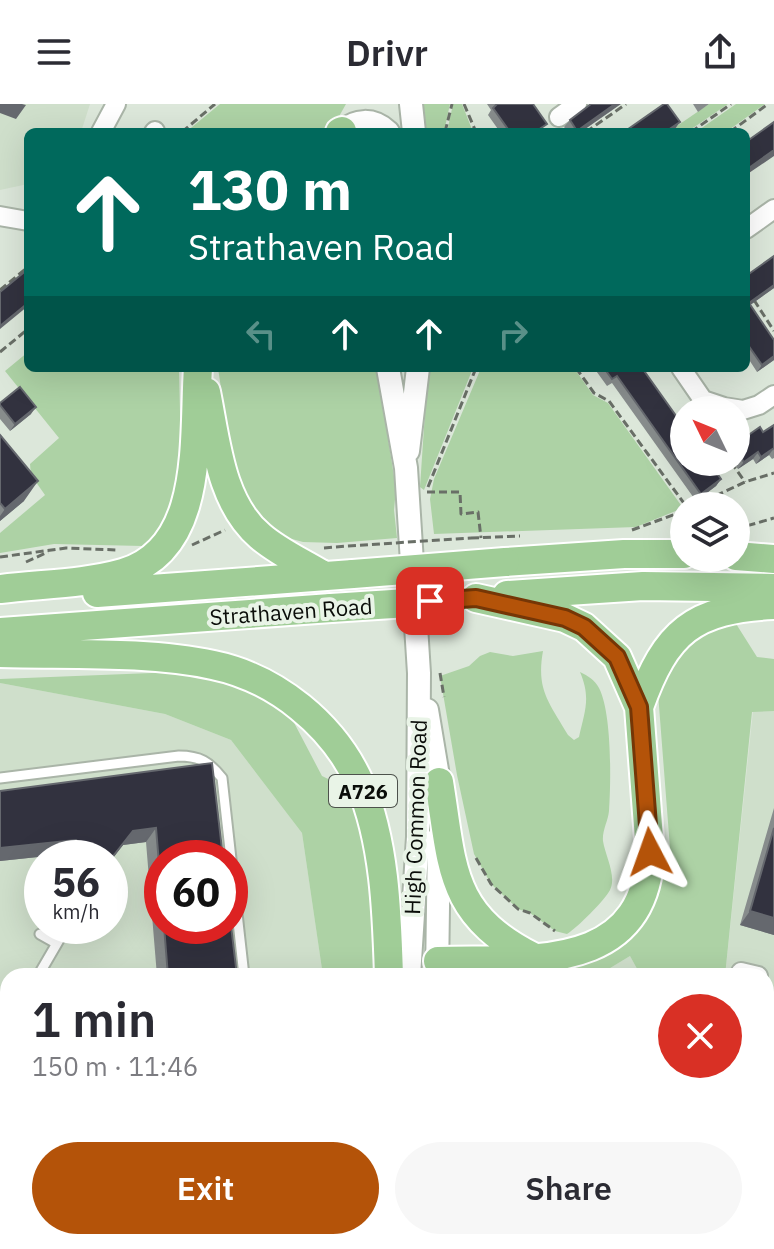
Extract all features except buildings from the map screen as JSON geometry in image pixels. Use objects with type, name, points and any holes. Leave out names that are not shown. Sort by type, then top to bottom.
[{"type":"main road","points":[[0,589],[125,573],[154,557],[164,547],[178,529],[188,497],[199,372]]},
{"type":"main road","points":[[200,372],[219,459],[233,502],[244,520],[259,535],[324,576]]},
{"type":"main road","name":"Strathaven Road","points":[[0,601],[324,576],[350,560],[505,562],[670,554]]},
{"type":"main road","points":[[750,557],[774,559]]},
{"type":"main road","name":"Strathaven Road","points":[[0,632],[643,586],[774,588]]},
{"type":"main road","points":[[436,968],[561,957],[593,948],[619,930],[640,903],[649,874],[639,707],[617,657],[584,627],[565,618],[465,599]]},
{"type":"main road","points":[[639,707],[660,656],[689,626],[708,615],[728,609],[774,605]]},
{"type":"main road","name":"A726","points":[[0,653],[134,657],[210,664],[258,680],[281,692],[321,726],[347,760],[368,807],[379,859],[415,968]]},
{"type":"main road","points":[[439,782],[453,868],[463,895],[479,919],[504,942],[535,958]]},
{"type":"main road","points":[[512,968],[535,958]]},
{"type":"street","points":[[103,128],[116,104]]},
{"type":"street","points":[[386,128],[387,104]]},
{"type":"street","points":[[411,104],[414,128]]},
{"type":"street","points":[[559,117],[577,104]]},
{"type":"street","points":[[345,125],[366,121],[382,128]]},
{"type":"street","points":[[750,226],[774,209]]},
{"type":"street","points":[[0,216],[24,220]]},
{"type":"street","name":"High Common Road","points":[[389,372],[406,468],[439,782],[416,968]]},
{"type":"street","points":[[684,372],[703,400],[724,407],[743,410],[759,405],[774,395]]},
{"type":"street","name":"High Common Road","points":[[406,468],[417,375]]},
{"type":"street","name":"High Common Road","points":[[416,968],[418,837],[429,668]]},
{"type":"lane","points":[[0,778],[179,756],[198,756],[214,768],[222,778],[243,968]]},
{"type":"lane","points":[[45,968],[56,944]]},
{"type":"path","points":[[187,128],[215,104]]},
{"type":"path","points":[[446,128],[452,104]]},
{"type":"path","points":[[464,104],[474,128]]},
{"type":"path","points":[[592,128],[626,104]]},
{"type":"path","points":[[697,128],[731,104]]},
{"type":"path","points":[[735,128],[768,104]]},
{"type":"path","points":[[0,290],[24,270]]},
{"type":"path","points":[[753,298],[774,331]]},
{"type":"path","points":[[766,319],[774,313]]},
{"type":"path","points":[[0,352],[24,332]]},
{"type":"path","points":[[474,372],[426,492],[460,492],[461,514],[478,512],[481,538]]},
{"type":"path","points":[[579,372],[594,393],[609,401],[674,492]]},
{"type":"path","points":[[724,492],[774,473]]},
{"type":"path","points":[[741,476],[745,482]]},
{"type":"path","points":[[629,531],[670,514]]},
{"type":"path","points":[[750,525],[774,518]]},
{"type":"path","points":[[350,560],[471,538]]},
{"type":"path","points":[[21,564],[51,550]]},
{"type":"path","points":[[429,668],[445,704]]},
{"type":"path","points":[[474,854],[491,884],[518,909],[530,913],[555,931]]},
{"type":"shaded area","points":[[0,104],[90,104],[82,128],[24,128],[24,185],[0,190]]},
{"type":"shaded area","points":[[0,683],[165,714],[231,740],[302,833],[322,968],[0,968]]},
{"type":"shaded area","points":[[753,711],[774,711],[774,968],[726,968]]},
{"type":"shaded area","points":[[630,956],[637,968],[610,968]]},
{"type":"green space","points":[[220,104],[346,104],[337,120],[327,128],[191,128]]},
{"type":"green space","points":[[418,104],[450,104],[445,128],[420,128]]},
{"type":"green space","points":[[453,104],[462,104],[471,128],[448,128]]},
{"type":"green space","points":[[709,104],[728,104],[693,128],[674,128]]},
{"type":"green space","points":[[736,104],[765,104],[732,128],[702,128]]},
{"type":"green space","points":[[24,355],[24,372],[179,372],[182,499],[151,542],[143,546],[54,544],[0,553],[0,533],[45,495],[31,475],[30,464],[59,438],[5,371]]},
{"type":"green space","points":[[219,372],[378,372],[396,489],[394,510],[397,538],[337,543],[303,542],[281,536],[263,521],[236,489]]},
{"type":"green space","points":[[428,372],[471,372],[424,490],[420,487]]},
{"type":"green space","points":[[479,372],[577,372],[593,395],[608,403],[672,492],[670,513],[636,527],[434,534],[430,499],[434,479]]},
{"type":"green space","points":[[733,619],[757,657],[774,659],[774,711],[752,712],[726,968],[637,968],[630,956],[610,968],[566,968],[626,944],[658,897],[670,848],[658,693],[683,647]]},
{"type":"green space","points":[[543,651],[543,686],[568,735],[574,740],[579,737],[585,711],[585,689],[580,672],[591,678],[599,688],[608,730],[610,798],[603,841],[612,884],[597,907],[567,934],[555,931],[530,913],[518,909],[491,884],[474,854],[440,676],[469,666],[490,652],[513,656]]},
{"type":"green space","points":[[177,672],[248,689],[290,715],[322,776],[351,790],[370,859],[376,968],[322,968],[302,833],[231,740],[165,714],[0,683],[0,679]]},
{"type":"route","points":[[430,601],[476,598],[565,618],[584,627],[617,657],[639,707],[650,852]]}]
